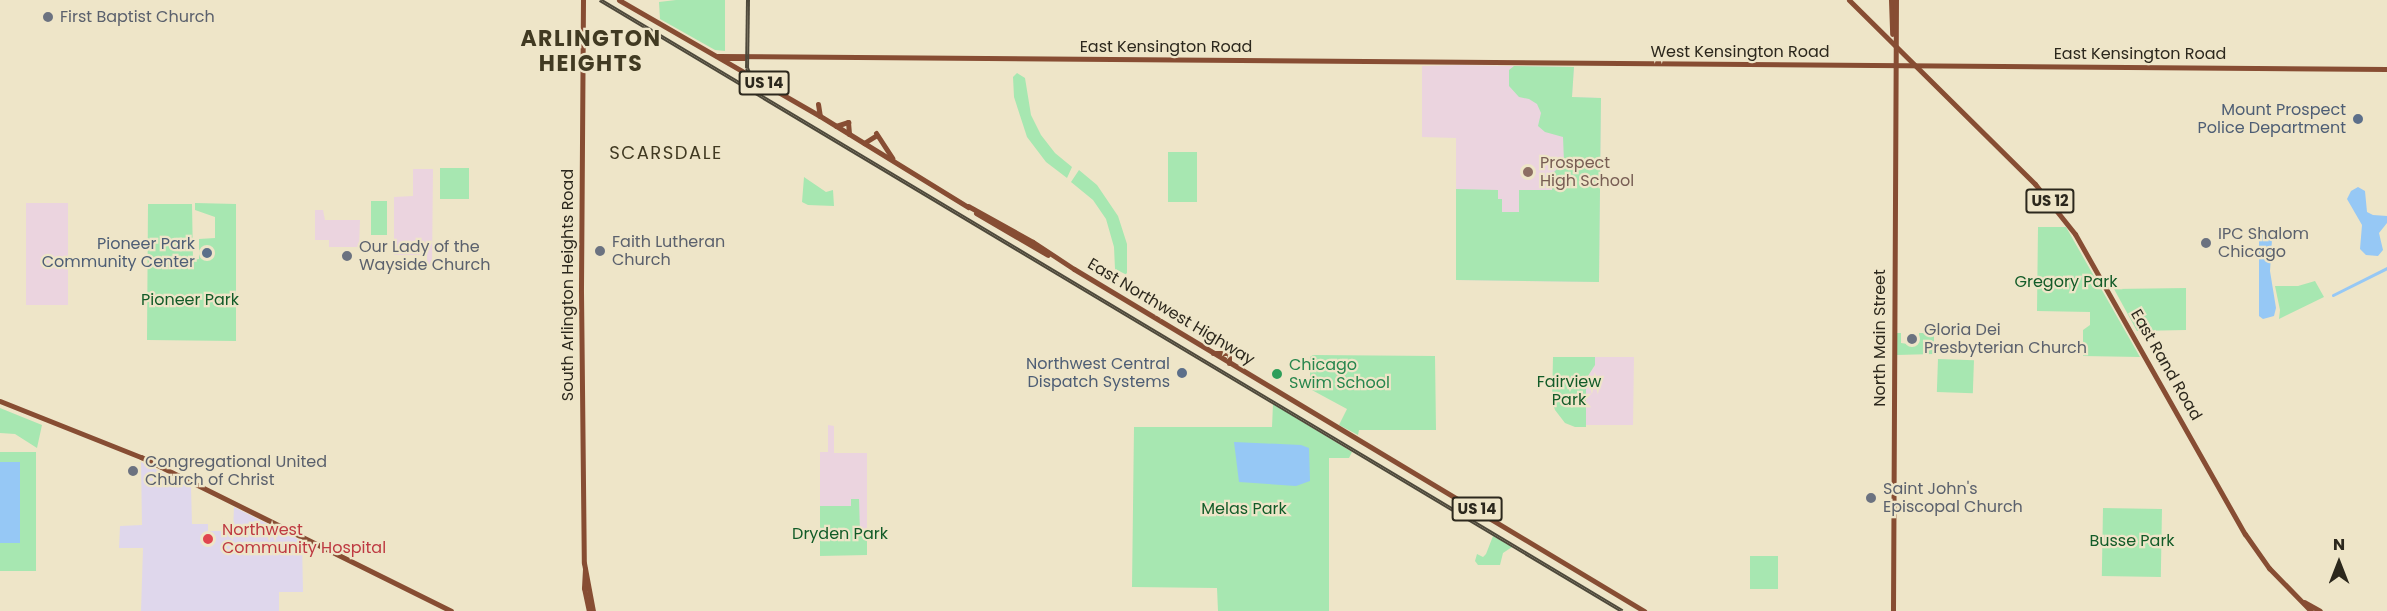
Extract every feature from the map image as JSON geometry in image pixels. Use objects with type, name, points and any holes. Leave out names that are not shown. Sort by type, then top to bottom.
[{"type":"main road","name":"South Arlington Heights Road","points":[[583,0],[581,292],[584,588],[589,611]]},
{"type":"main road","name":"East Northwest Highway","points":[[619,0],[820,116],[968,206],[997,227],[1052,256],[1213,353],[1229,353],[1229,363],[1644,611]]},
{"type":"main road","name":"US 12","points":[[1850,0],[1894,45]]},
{"type":"main road","points":[[1893,0],[1891,28],[1894,45]]},
{"type":"main road","points":[[1893,0],[1894,45]]},
{"type":"main road","points":[[1877,28],[1891,28]]},
{"type":"main road","name":"East Rand Road","points":[[1894,45],[2036,184],[2075,234],[2245,534],[2269,568],[2311,611]]},
{"type":"main road","name":"North Main Street","points":[[1893,611],[1894,45]]},
{"type":"main road","name":"East Kensington Road","points":[[717,56],[1586,64]]},
{"type":"main road","points":[[743,71],[740,65],[744,58]]},
{"type":"main road","name":"West Kensington Road","points":[[1586,64],[1894,66]]},
{"type":"main road","name":"East Kensington Road","points":[[1894,66],[2387,69]]},
{"type":"main road","points":[[1928,79],[1929,70],[1934,66]]},
{"type":"main road","points":[[818,104],[820,116]]},
{"type":"main road","points":[[836,126],[848,122],[849,134]]},
{"type":"main road","points":[[864,143],[875,134],[895,162]]},
{"type":"main road","points":[[0,401],[141,457],[451,611]]},
{"type":"main road","name":"South Arlington Heights Road","points":[[585,569],[593,611]]},
{"type":"main road","name":"East Rand Road","points":[[2304,602],[2320,611]]},
{"type":"shaded area","name":"Prospect High School","points":[[1422,66],[1574,67],[1572,97],[1601,98],[1599,282],[1456,280],[1456,138],[1422,137]]},
{"type":"shaded area","points":[[413,169],[433,169],[432,267],[427,262],[427,255],[394,255],[394,197],[413,196]]},
{"type":"shaded area","points":[[26,203],[68,203],[68,305],[26,305]]},
{"type":"shaded area","points":[[315,210],[323,210],[325,220],[360,220],[359,247],[329,247],[329,240],[315,240]]},
{"type":"shaded area","points":[[1595,357],[1634,357],[1633,425],[1586,425],[1586,379],[1595,365]]},
{"type":"shaded area","points":[[828,425],[834,426],[834,453],[867,453],[867,532],[860,532],[820,506],[820,452],[828,452]]},
{"type":"shaded area","name":"Northwest Community Hospital","points":[[141,462],[191,487],[192,524],[208,524],[208,531],[233,531],[234,507],[302,541],[303,592],[279,592],[279,611],[141,611],[143,548],[119,548],[120,526],[142,525]]},
{"type":"green space","points":[[725,0],[725,51],[715,50],[660,19],[659,2]]},
{"type":"green space","name":"Prospect High School","points":[[1514,66],[1574,67],[1572,97],[1601,98],[1599,282],[1456,280],[1456,189],[1498,190],[1498,199],[1502,199],[1502,212],[1519,212],[1519,190],[1552,190],[1552,174],[1564,162],[1563,137],[1545,132],[1538,126],[1541,113],[1537,104],[1519,97],[1509,86],[1509,70]]},
{"type":"green space","points":[[1017,73],[1025,78],[1031,115],[1041,135],[1055,153],[1072,167],[1067,178],[1046,162],[1027,137],[1014,97],[1013,77]]},
{"type":"green space","points":[[1168,152],[1197,152],[1197,202],[1168,202]]},
{"type":"green space","points":[[440,168],[469,168],[469,199],[440,199]]},
{"type":"green space","points":[[1079,170],[1097,185],[1118,216],[1127,244],[1127,275],[1115,269],[1114,247],[1106,219],[1093,200],[1071,182]]},
{"type":"green space","points":[[804,177],[826,192],[833,190],[834,206],[808,205],[802,202]]},
{"type":"green space","points":[[371,201],[387,201],[387,235],[371,235]]},
{"type":"green space","name":"Pioneer Park","points":[[195,203],[236,204],[236,341],[147,340],[148,204],[192,204],[193,260],[199,259],[199,239],[215,238],[215,217],[195,210]]},
{"type":"green space","name":"Gregory Park","points":[[2038,227],[2066,227],[2140,357],[2083,356],[2083,330],[2090,325],[2090,312],[2037,311]]},
{"type":"green space","points":[[2315,281],[2324,297],[2279,319],[2280,310],[2275,286],[2298,286]]},
{"type":"green space","points":[[2186,288],[2186,330],[2137,331],[2114,289]]},
{"type":"green space","points":[[1896,333],[1901,333],[1901,343],[1915,345],[1915,339],[1919,339],[1919,333],[1934,333],[1934,354],[1896,355]]},
{"type":"green space","points":[[1313,355],[1435,356],[1436,430],[1359,430],[1358,435],[1339,425],[1347,409],[1310,389],[1310,357]]},
{"type":"green space","name":"Fairview Park","points":[[1553,357],[1595,357],[1595,365],[1586,379],[1586,427],[1575,427],[1565,423],[1555,410],[1552,401]]},
{"type":"green space","points":[[1938,359],[1974,360],[1973,393],[1937,392]]},
{"type":"green space","name":"Melas Park","points":[[1273,404],[1352,452],[1349,458],[1329,458],[1329,611],[1218,611],[1217,588],[1132,587],[1134,427],[1272,427]]},
{"type":"green space","points":[[0,408],[42,425],[37,448],[15,434],[0,433]]},
{"type":"green space","points":[[0,452],[36,452],[36,571],[0,571]]},
{"type":"green space","name":"Dryden Park","points":[[851,499],[859,499],[860,532],[867,532],[867,555],[820,556],[820,506],[851,506]]},
{"type":"green space","name":"Busse Park","points":[[2103,508],[2162,509],[2161,577],[2102,576]]},
{"type":"green space","points":[[1493,536],[1512,547],[1503,553],[1500,565],[1478,565],[1475,561],[1477,554],[1483,557],[1486,554]]},
{"type":"green space","points":[[1750,556],[1778,556],[1778,589],[1750,589]]},
{"type":"water","points":[[2358,187],[2365,191],[2367,212],[2387,216],[2387,223],[2379,233],[2383,250],[2378,256],[2366,255],[2360,249],[2362,225],[2347,199],[2351,191]]},
{"type":"water","points":[[2262,229],[2268,231],[2272,240],[2270,271],[2276,308],[2274,316],[2263,319],[2259,316],[2259,233]]},
{"type":"water","points":[[1234,442],[1301,445],[1309,448],[1310,481],[1296,486],[1239,482]]},
{"type":"water","points":[[0,462],[20,462],[20,543],[0,543]]},
{"type":"waterway","points":[[2333,295],[2387,268]]},
{"type":"railway","points":[[600,0],[1622,611]]},
{"type":"railway","points":[[748,0],[747,68],[753,82],[761,91]]},
{"type":"place","name":"First Baptist Church","points":[[48,17]]},
{"type":"place","name":"Mount Prospect Police Department","points":[[2358,119]]},
{"type":"place","name":"Prospect High School","points":[[1528,172]]},
{"type":"place","name":"IPC Shalom Chicago","points":[[2206,243]]},
{"type":"place","name":"Faith Lutheran Church","points":[[600,251]]},
{"type":"place","name":"Pioneer Park Community Center","points":[[207,253]]},
{"type":"place","name":"Our Lady of the Wayside Church","points":[[347,256]]},
{"type":"place","name":"Gloria Dei Presbyterian Church","points":[[1912,339]]},
{"type":"place","name":"Northwest Central Dispatch Systems","points":[[1182,373]]},
{"type":"place","name":"Chicago Swim School","points":[[1277,374]]},
{"type":"place","name":"Congregational United Church of Christ","points":[[133,471]]},
{"type":"place","name":"Saint John's Episcopal Church","points":[[1871,498]]},
{"type":"place","name":"Northwest Community Hospital","points":[[208,539]]},
{"type":"district","name":"ARLINGTON HEIGHTS","points":[[591,50]]},
{"type":"district","name":"SCARSDALE","points":[[666,153]]}]
